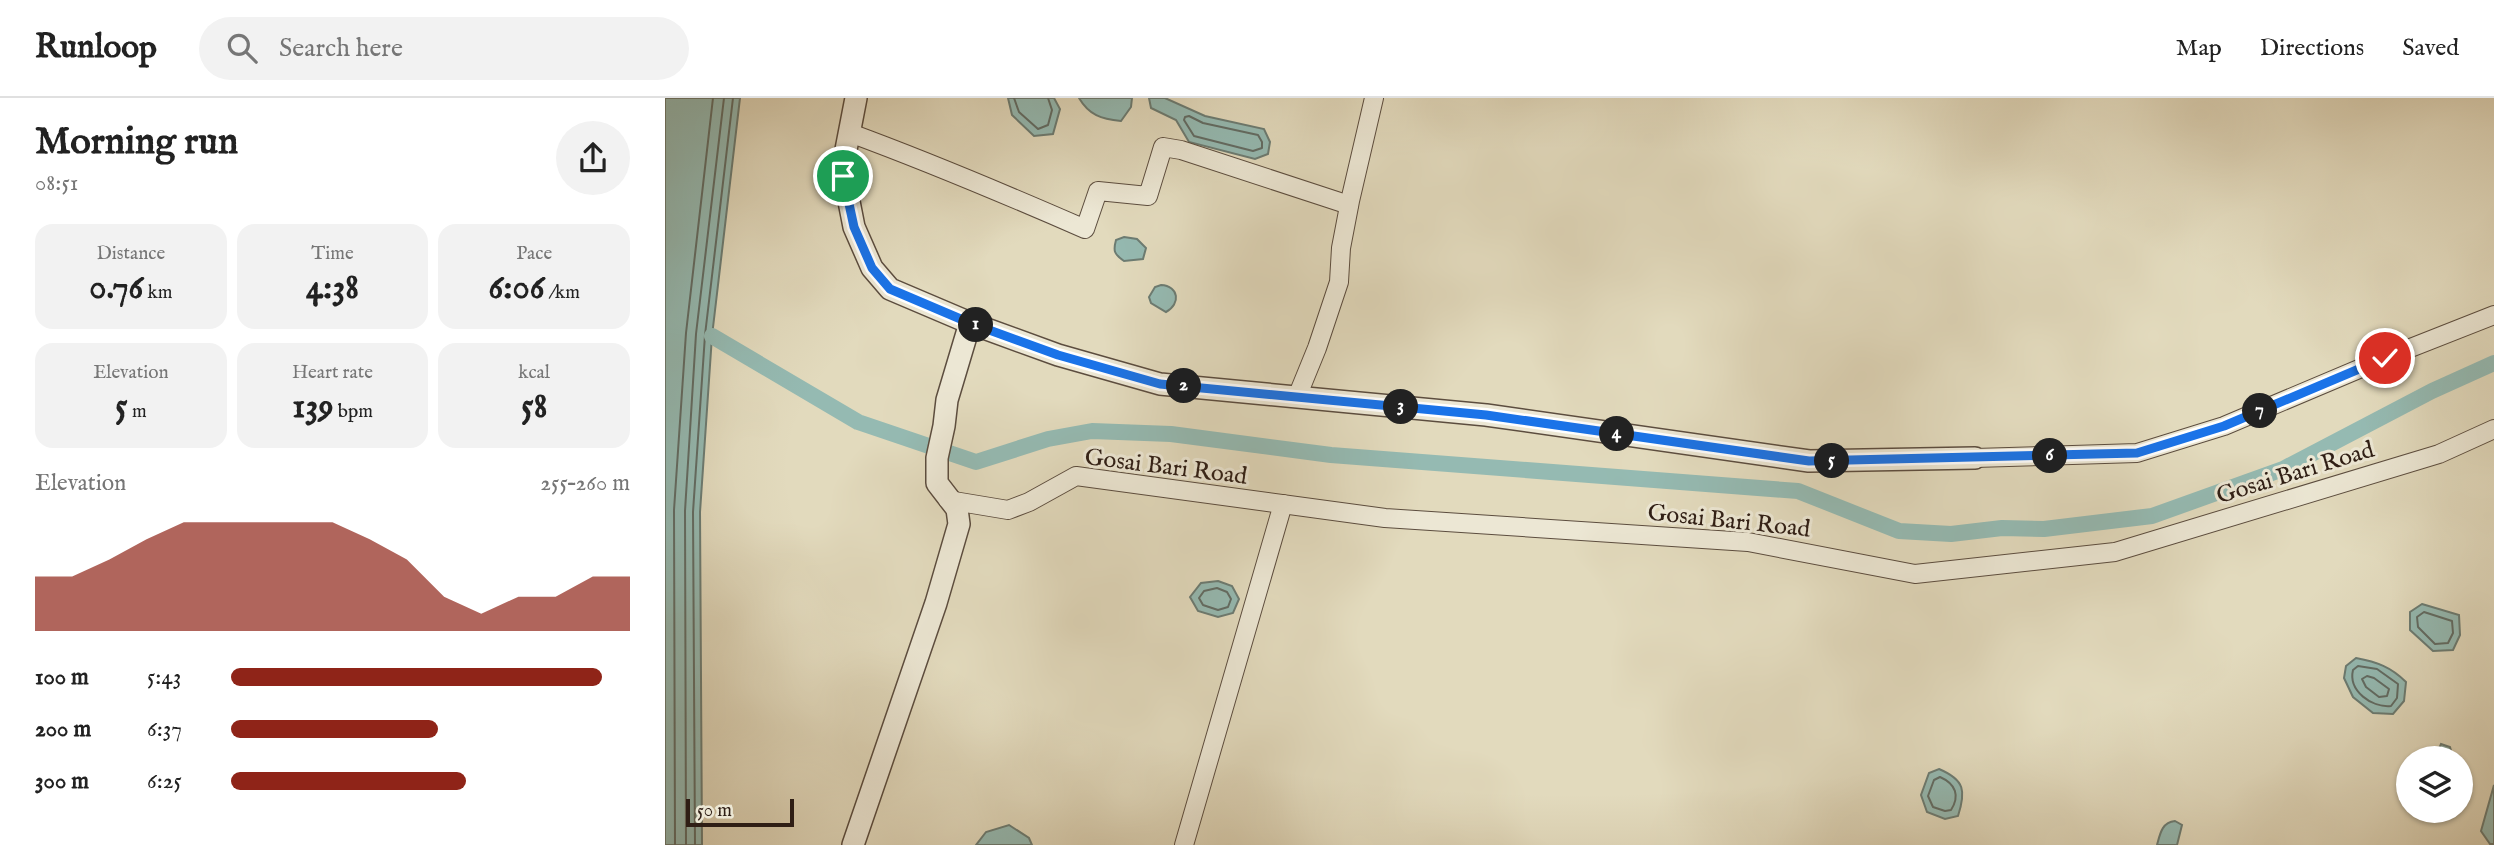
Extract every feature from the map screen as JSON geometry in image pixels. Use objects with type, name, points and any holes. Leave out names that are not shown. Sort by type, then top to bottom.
[{"type":"street","points":[[856,98],[843,176],[854,227],[872,268],[890,289],[970,323],[1058,355],[1160,384],[1486,415],[1809,461],[2137,453],[2224,426],[2494,315]]},
{"type":"street","points":[[1297,397],[1339,282],[1341,248],[1349,205],[1374,98]]},
{"type":"street","points":[[850,133],[954,172],[1085,229],[1098,191],[1148,196],[1163,147],[1181,150],[1349,205]]},
{"type":"street","points":[[853,845],[936,603],[959,524],[957,509],[937,483],[937,458],[947,400],[970,323]]},
{"type":"street","name":"Gosai Bari Road","points":[[948,500],[1007,510],[1029,502],[1076,476],[1385,518],[1748,542],[1915,574],[2115,552],[2439,454],[2494,429]]},
{"type":"street","points":[[1185,845],[1283,504]]},
{"type":"water","points":[[665,98],[740,98],[712,336],[700,512],[702,845],[665,845]]},
{"type":"water","points":[[1008,98],[1054,98],[1060,109],[1053,134],[1034,136],[1012,115]]},
{"type":"water","points":[[1079,98],[1132,98],[1131,107],[1121,121],[1096,115]]},
{"type":"water","points":[[1149,98],[1165,98],[1205,116],[1264,129],[1270,142],[1268,154],[1255,159],[1189,142],[1176,120],[1151,108]]},
{"type":"water","points":[[1124,237],[1137,239],[1146,248],[1143,259],[1124,261],[1118,256],[1115,252],[1116,240]]},
{"type":"water","points":[[1167,286],[1176,296],[1174,305],[1166,312],[1151,303],[1149,297],[1155,287]]},
{"type":"water","points":[[1218,581],[1232,586],[1239,599],[1233,613],[1218,617],[1198,611],[1190,597],[1201,583]]},
{"type":"water","points":[[2422,604],[2459,615],[2460,635],[2453,650],[2433,651],[2410,630],[2410,612]]},
{"type":"water","points":[[2356,658],[2383,666],[2406,682],[2404,701],[2393,714],[2373,713],[2353,697],[2344,678],[2346,666]]},
{"type":"water","points":[[1939,769],[1959,782],[1962,800],[1958,816],[1945,819],[1927,812],[1921,795],[1929,773]]},
{"type":"water","points":[[2494,785],[2494,844],[2490,844],[2481,831]]},
{"type":"water","points":[[2175,821],[2182,825],[2177,845],[2157,845],[2164,826]]},
{"type":"water","points":[[1009,825],[1029,838],[1032,845],[976,845],[986,832]]},
{"type":"waterway","points":[[712,336],[858,422],[976,462],[1048,439],[1092,431],[1171,434],[1331,455],[1798,491],[1899,531],[1951,534],[2002,528],[2044,529],[2152,516],[2283,469],[2432,391],[2494,363]]},
{"type":"route","points":[[843,176],[854,227],[872,268],[890,289],[970,323],[1058,355],[1160,384],[1486,415],[1809,461],[2137,453],[2224,426],[2385,358]]}]
